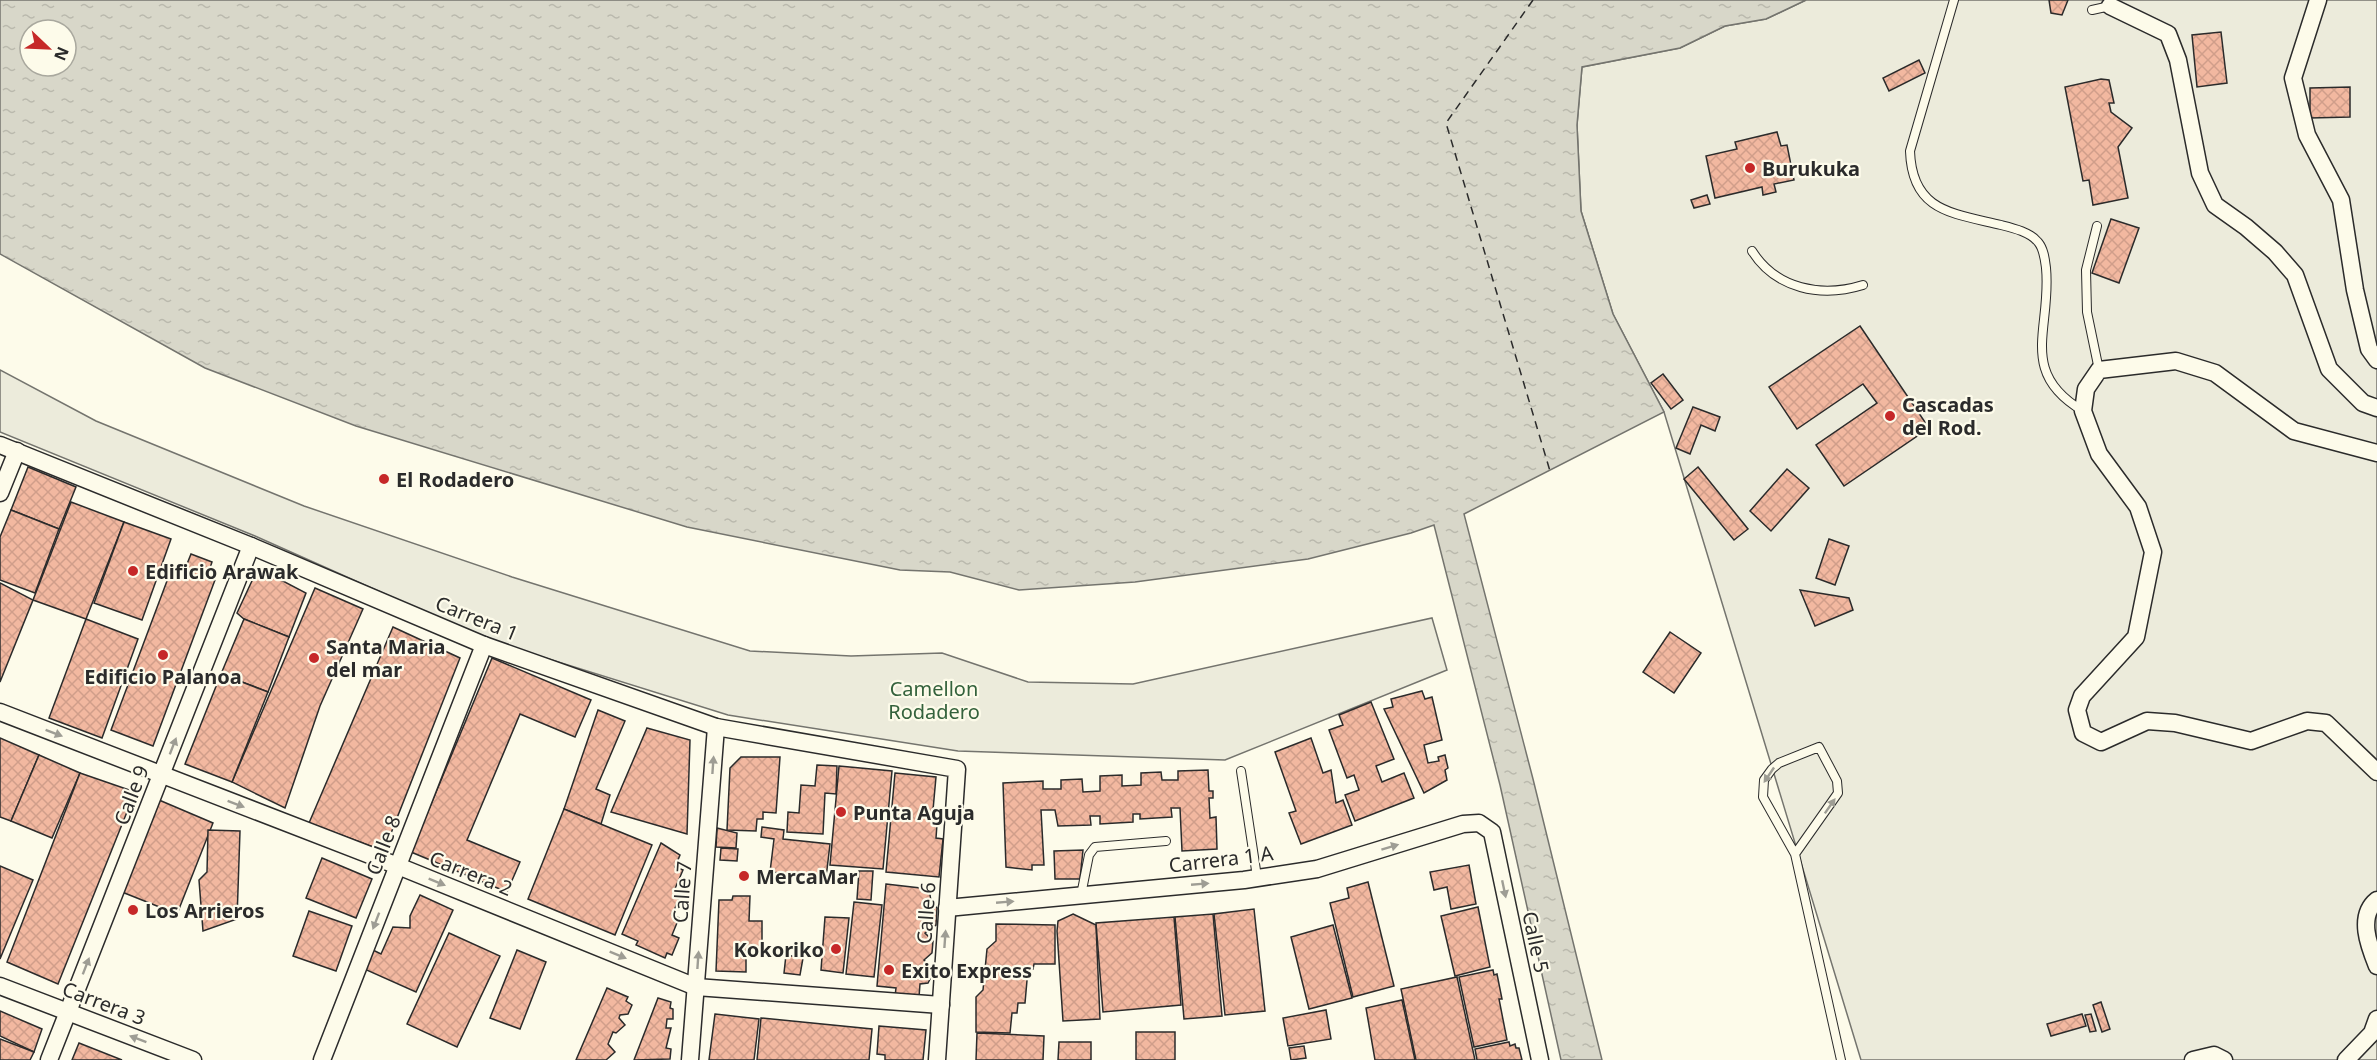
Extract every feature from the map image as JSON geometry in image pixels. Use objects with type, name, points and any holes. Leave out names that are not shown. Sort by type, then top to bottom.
[{"type":"street","points":[[2318,0],[2293,78],[2307,135],[2341,200],[2355,290],[2369,349],[2377,360]]},
{"type":"street","points":[[2110,6],[2168,34],[2178,60],[2200,173],[2215,205],[2253,233],[2295,275],[2329,369],[2363,402],[2377,408]]},
{"type":"street","points":[[2377,453],[2294,431],[2215,373],[2176,361],[2099,370],[2086,389],[2084,411],[2099,454],[2138,507],[2153,552],[2136,637],[2082,696],[2077,710],[2083,733],[2100,742],[2147,721],[2175,723],[2251,741],[2307,721],[2326,723],[2377,772]]},
{"type":"street","name":"Carrera 1","points":[[0,445],[251,546],[484,645],[716,727],[957,769]]},
{"type":"street","points":[[0,493],[17,451]]},
{"type":"street","name":"Calle 9","points":[[49,1060],[251,546]]},
{"type":"street","name":"Calle 8","points":[[322,1060],[484,645]]},
{"type":"street","name":"Carrera 2","points":[[0,712],[398,866],[696,987],[940,1005]]},
{"type":"street","name":"Calle 7","points":[[690,1060],[716,727]]},
{"type":"street","name":"Calle 6","points":[[937,1060],[957,769]]},
{"type":"street","name":"Carrera 1 A","points":[[947,908],[1257,878],[1317,869],[1463,824],[1479,823],[1492,832]]},
{"type":"street","name":"Calle 5","points":[[1492,832],[1540,1060]]},
{"type":"street","points":[[2377,900],[2371,905],[2365,935],[2377,966]]},
{"type":"street","name":"Carrera 3","points":[[0,986],[193,1060]]},
{"type":"street","points":[[2346,1060],[2372,1033],[2377,1019]]},
{"type":"street","points":[[2193,1060],[2214,1055],[2224,1060]]},
{"type":"lane","points":[[1954,0],[1911,151],[1911,172],[1919,193],[1941,207],[1961,216],[2023,231],[2038,242],[2044,256],[2047,279],[2041,358],[2045,375],[2065,400],[2084,411]]},
{"type":"lane","points":[[2092,10],[2110,6]]},
{"type":"lane","points":[[2097,226],[2086,270],[2087,312],[2099,370]]},
{"type":"lane","points":[[1752,250],[1763,268],[1787,282],[1810,289],[1838,293],[1863,285]]},
{"type":"lane","points":[[1795,854],[1838,793],[1837,781],[1819,747],[1779,763],[1767,774],[1763,785],[1764,802],[1795,854],[1840,1060]]},
{"type":"lane","points":[[1241,771],[1257,878]]},
{"type":"lane","points":[[1081,895],[1089,855],[1095,848],[1166,841]]},
{"type":"green space","points":[[1806,0],[2377,0],[2377,1060],[1861,1060],[1664,412],[1613,314],[1581,211],[1577,125],[1582,67],[1680,48],[1725,26],[1766,19]]},
{"type":"green space","name":"Camellon Rodadero","points":[[0,370],[96,421],[304,506],[512,577],[750,651],[851,656],[942,653],[1028,682],[1133,684],[1432,618],[1447,670],[1225,760],[958,751],[728,715],[488,640],[255,536],[0,432]]},
{"type":"water","points":[[0,0],[1806,0],[1766,19],[1725,26],[1680,48],[1582,67],[1577,125],[1581,211],[1613,314],[1664,412],[1464,514],[1533,779],[1602,1060],[1561,1060],[1500,785],[1434,525],[1308,559],[1135,582],[1019,590],[950,572],[900,570],[687,527],[356,426],[205,368],[0,254]]},
{"type":"building","points":[[2049,0],[2068,0],[2062,15],[2051,13]]},
{"type":"building","points":[[2221,32],[2227,83],[2197,87],[2192,35]]},
{"type":"building","points":[[1919,60],[1925,73],[1889,91],[1883,78]]},
{"type":"building","points":[[2101,79],[2109,80],[2114,103],[2109,103],[2111,112],[2132,128],[2118,147],[2128,198],[2093,205],[2089,180],[2083,181],[2065,87]]},
{"type":"building","points":[[2350,87],[2350,117],[2310,118],[2310,88]]},
{"type":"building","name":"Burukuka","points":[[1777,132],[1781,146],[1787,145],[1794,180],[1774,184],[1776,192],[1763,195],[1762,187],[1715,198],[1706,156],[1737,149],[1735,142]]},
{"type":"building","points":[[1707,195],[1710,204],[1694,208],[1691,200]]},
{"type":"building","points":[[2111,219],[2139,228],[2119,283],[2092,273]]},
{"type":"building","name":"Cascadas del Rod.","points":[[1860,326],[1929,428],[1844,486],[1816,445],[1877,403],[1863,384],[1797,429],[1769,387]]},
{"type":"building","points":[[1663,374],[1683,400],[1671,409],[1651,383]]},
{"type":"building","points":[[1693,407],[1720,417],[1715,431],[1701,425],[1690,454],[1676,448]]},
{"type":"building","points":[[28,467],[76,487],[59,529],[11,510]]},
{"type":"building","points":[[1698,467],[1748,529],[1734,540],[1684,479]]},
{"type":"building","points":[[1787,469],[1809,488],[1771,531],[1750,511]]},
{"type":"building","points":[[71,502],[124,522],[86,619],[33,600]]},
{"type":"building","points":[[11,510],[59,529],[35,593],[0,580],[0,537]]},
{"type":"building","name":"Edificio Arawak","points":[[124,522],[171,539],[142,620],[94,603]]},
{"type":"building","points":[[1829,539],[1849,546],[1835,585],[1816,578]]},
{"type":"building","name":"Edificio Palanoa","points":[[191,554],[212,562],[207,577],[215,580],[153,746],[111,730],[173,565],[185,569]]},
{"type":"building","points":[[258,568],[306,593],[289,637],[244,619],[237,613]]},
{"type":"building","points":[[0,583],[33,600],[0,682]]},
{"type":"building","name":"Santa Maria del mar","points":[[315,588],[363,609],[320,706],[285,808],[232,782]]},
{"type":"building","points":[[1800,590],[1849,598],[1853,610],[1815,626]]},
{"type":"building","points":[[86,619],[138,639],[102,738],[49,718]]},
{"type":"building","points":[[244,619],[289,637],[268,692],[221,674]]},
{"type":"building","points":[[393,627],[460,658],[384,851],[309,823]]},
{"type":"building","points":[[1670,632],[1701,653],[1674,693],[1643,672]]},
{"type":"building","points":[[492,658],[591,700],[575,737],[520,714],[467,840],[520,862],[507,892],[411,852]]},
{"type":"building","points":[[221,674],[268,692],[232,782],[185,764]]},
{"type":"building","points":[[1422,691],[1425,699],[1432,697],[1442,740],[1424,745],[1428,763],[1439,761],[1438,757],[1445,755],[1448,768],[1445,770],[1447,780],[1424,793],[1384,709],[1393,707],[1391,699]]},
{"type":"building","points":[[1371,702],[1394,759],[1376,766],[1382,782],[1404,773],[1414,798],[1355,821],[1345,795],[1359,790],[1354,775],[1347,778],[1329,730],[1343,725],[1339,715]]},
{"type":"building","points":[[598,710],[625,721],[596,789],[610,795],[601,824],[564,809]]},
{"type":"building","points":[[647,728],[690,740],[687,834],[611,812]]},
{"type":"building","points":[[0,738],[39,755],[11,821],[0,817]]},
{"type":"building","points":[[1311,738],[1323,773],[1331,770],[1336,803],[1343,800],[1352,825],[1301,844],[1289,813],[1296,811],[1275,752]]},
{"type":"building","points":[[39,755],[80,773],[52,838],[11,821]]},
{"type":"building","points":[[741,757],[780,757],[776,813],[763,812],[763,819],[757,819],[756,831],[727,830],[730,768]]},
{"type":"building","points":[[817,765],[837,766],[836,794],[825,793],[823,834],[787,832],[788,812],[799,813],[801,785],[815,786]]},
{"type":"building","points":[[839,766],[892,771],[883,869],[830,865]]},
{"type":"building","points":[[1208,770],[1209,791],[1213,791],[1213,798],[1209,798],[1210,818],[1216,817],[1217,849],[1182,851],[1180,808],[1171,808],[1172,817],[1140,819],[1140,814],[1133,814],[1133,822],[1100,824],[1100,816],[1090,816],[1091,825],[1058,826],[1055,810],[1041,810],[1044,865],[1032,865],[1032,870],[1006,867],[1003,783],[1043,781],[1043,789],[1061,789],[1061,780],[1082,779],[1083,792],[1100,791],[1100,776],[1122,775],[1122,786],[1141,785],[1141,773],[1161,772],[1162,780],[1178,780],[1178,771]]},
{"type":"building","points":[[80,773],[135,792],[58,984],[7,962]]},
{"type":"building","points":[[895,773],[936,777],[933,810],[938,810],[936,838],[943,839],[939,877],[886,872]]},
{"type":"building","points":[[159,800],[213,823],[177,914],[122,892]]},
{"type":"building","points":[[564,809],[652,845],[615,935],[528,899]]},
{"type":"building","points":[[762,827],[784,830],[783,839],[830,844],[826,878],[770,872],[774,839],[761,837]]},
{"type":"building","points":[[717,828],[737,833],[736,848],[716,847]]},
{"type":"building","points":[[208,830],[240,831],[237,919],[203,931],[199,880],[207,872]]},
{"type":"building","points":[[661,843],[680,855],[675,867],[683,870],[674,891],[681,894],[672,915],[679,918],[672,935],[679,938],[672,955],[667,953],[665,958],[636,945],[638,941],[622,934]]},
{"type":"building","points":[[721,848],[738,849],[737,861],[720,860]]},
{"type":"building","points":[[1083,850],[1080,879],[1055,879],[1054,851]]},
{"type":"building","points":[[322,858],[372,879],[356,918],[306,898]]},
{"type":"building","points":[[1469,865],[1476,904],[1451,909],[1447,887],[1434,890],[1430,872]]},
{"type":"building","points":[[0,866],[33,880],[0,959]]},
{"type":"building","points":[[859,871],[873,871],[871,900],[857,899]]},
{"type":"building","points":[[1368,882],[1394,986],[1353,997],[1330,903],[1349,898],[1347,888]]},
{"type":"building","points":[[886,884],[929,889],[931,901],[937,908],[936,925],[925,933],[933,941],[932,953],[924,960],[931,968],[930,979],[928,983],[920,984],[919,997],[895,996],[896,988],[877,986]]},
{"type":"building","points":[[420,895],[453,910],[416,992],[362,968],[371,949],[381,954],[393,927],[410,928],[410,916]]},
{"type":"building","points":[[733,896],[750,896],[749,921],[762,921],[762,951],[746,951],[746,972],[716,971],[719,900],[732,900]]},
{"type":"building","points":[[854,902],[882,905],[874,977],[846,974]]},
{"type":"building","points":[[1478,907],[1490,967],[1455,976],[1441,916]]},
{"type":"building","points":[[1254,909],[1265,1011],[1225,1015],[1214,914]]},
{"type":"building","points":[[309,911],[352,926],[336,971],[293,956]]},
{"type":"building","points":[[1073,914],[1096,925],[1100,1019],[1063,1021],[1057,931],[1058,921]]},
{"type":"building","points":[[1213,914],[1222,1016],[1184,1019],[1175,917]]},
{"type":"building","points":[[825,917],[849,918],[843,973],[821,970]]},
{"type":"building","points":[[1174,917],[1181,1005],[1103,1012],[1096,923]]},
{"type":"building","points":[[996,924],[1055,925],[1055,964],[1034,964],[1033,969],[1028,969],[1025,1003],[1018,1003],[1017,1013],[1012,1013],[1010,1033],[976,1032],[976,997],[983,990],[987,949],[996,941]]},
{"type":"building","points":[[1333,925],[1352,998],[1309,1009],[1291,937]]},
{"type":"building","points":[[449,933],[500,956],[457,1047],[407,1024]]},
{"type":"building","points":[[517,950],[546,962],[520,1029],[490,1018]]},
{"type":"building","points":[[786,955],[803,958],[800,975],[784,973]]},
{"type":"building","points":[[1493,970],[1494,975],[1497,974],[1502,999],[1499,999],[1507,1040],[1474,1047],[1459,977]]},
{"type":"building","points":[[1457,977],[1475,1060],[1416,1060],[1401,989]]},
{"type":"building","points":[[607,988],[628,997],[626,1001],[632,1005],[628,1014],[620,1015],[619,1018],[625,1025],[616,1033],[613,1032],[608,1044],[615,1052],[606,1060],[576,1060]]},
{"type":"building","points":[[658,998],[671,1002],[670,1008],[673,1009],[673,1019],[667,1019],[666,1028],[671,1028],[666,1048],[671,1049],[670,1059],[634,1060]]},
{"type":"building","points":[[1402,1000],[1415,1060],[1375,1060],[1366,1008]]},
{"type":"building","points":[[2101,1002],[2110,1029],[2102,1032],[2093,1005]]},
{"type":"building","points":[[1326,1010],[1331,1039],[1288,1046],[1283,1018]]},
{"type":"building","points":[[0,1011],[42,1029],[34,1052],[0,1036]]},
{"type":"building","points":[[715,1014],[759,1019],[754,1060],[709,1060]]},
{"type":"building","points":[[2082,1014],[2086,1026],[2051,1036],[2047,1024]]},
{"type":"building","points":[[2091,1014],[2096,1031],[2090,1032],[2085,1015]]},
{"type":"building","points":[[761,1018],[872,1029],[869,1060],[757,1060]]},
{"type":"building","points":[[879,1026],[926,1030],[923,1060],[885,1060],[885,1055],[877,1054]]},
{"type":"building","points":[[1136,1032],[1175,1032],[1175,1060],[1136,1060]]},
{"type":"building","points":[[977,1033],[1044,1036],[1043,1060],[976,1060]]},
{"type":"building","points":[[0,1039],[34,1052],[30,1060],[0,1060]]},
{"type":"building","points":[[1059,1042],[1091,1042],[1091,1060],[1058,1060]]},
{"type":"building","points":[[1509,1042],[1510,1046],[1515,1044],[1516,1048],[1519,1048],[1522,1060],[1477,1060],[1475,1049]]},
{"type":"building","points":[[79,1043],[122,1060],[72,1060]]},
{"type":"building","points":[[1304,1046],[1306,1058],[1291,1060],[1289,1048]]},
{"type":"ferry route","points":[[1533,0],[1446,123],[1550,471]]},
{"type":"place","name":"Burukuka","points":[[1750,168]]},
{"type":"place","name":"Cascadas del Rod.","points":[[1890,416]]},
{"type":"place","name":"El Rodadero","points":[[384,479]]},
{"type":"place","name":"Edificio Arawak","points":[[133,571]]},
{"type":"place","name":"Edificio Palanoa","points":[[163,655]]},
{"type":"place","name":"Santa Maria del mar","points":[[314,658]]},
{"type":"place","name":"Punta Aguja","points":[[841,812]]},
{"type":"place","name":"MercaMar","points":[[744,876]]},
{"type":"place","name":"Los Arrieros","points":[[133,910]]},
{"type":"place","name":"Kokoriko","points":[[836,949]]},
{"type":"place","name":"Exito Express","points":[[889,970]]}]
